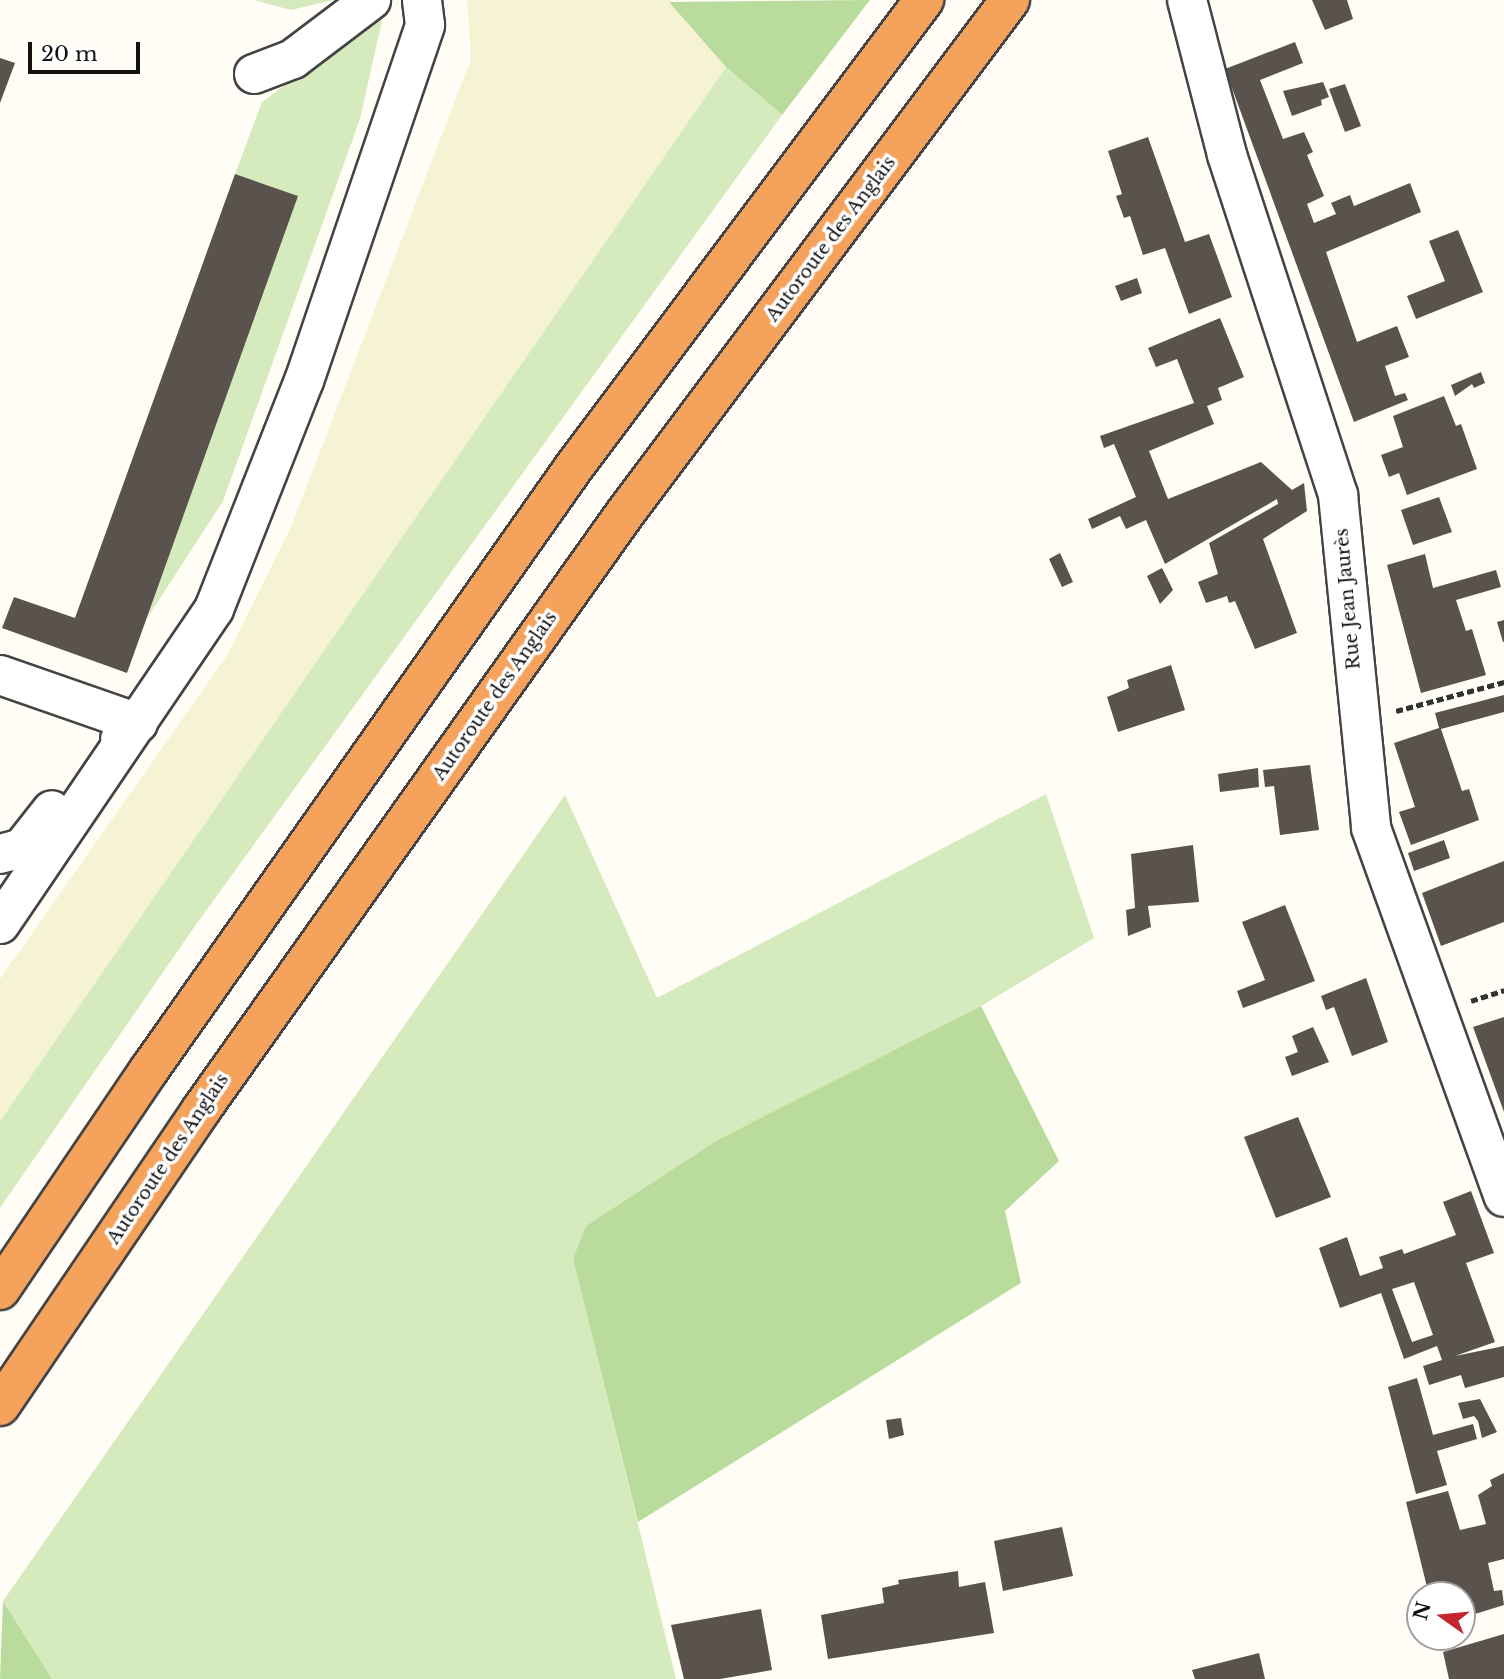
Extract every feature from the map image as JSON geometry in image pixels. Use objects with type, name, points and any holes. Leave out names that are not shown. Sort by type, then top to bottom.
[{"type":"highway","points":[[0,1290],[149,1070],[574,467],[924,0]]},
{"type":"highway","name":"Autoroute des Anglais","points":[[0,1406],[201,1110],[625,512],[1010,0]]},
{"type":"street","points":[[254,74],[293,59],[371,0]]},
{"type":"street","points":[[0,924],[214,609],[299,394],[425,25],[422,0]]},
{"type":"street","name":"Rue Jean Jaurès","points":[[1186,0],[1227,155],[1338,495],[1357,718],[1371,828],[1504,1197]]},
{"type":"street","points":[[0,675],[138,723]]},
{"type":"street","points":[[0,854],[22,848],[75,780],[138,723]]},
{"type":"path","points":[[1357,718],[1504,682]]},
{"type":"shaded area","points":[[467,0],[670,0],[726,67],[0,1121],[0,979],[228,654],[291,527],[471,59]]},
{"type":"green space","points":[[254,0],[334,0],[291,10]]},
{"type":"green space","points":[[870,0],[782,115],[726,67],[669,2]]},
{"type":"green space","points":[[375,19],[382,21],[360,119],[223,501],[146,620],[297,196],[235,174],[262,102]]},
{"type":"green space","points":[[726,67],[782,115],[195,926],[0,1208],[0,1121]]},
{"type":"green space","points":[[1046,794],[1094,938],[981,1006],[721,1138],[573,1259],[676,1679],[52,1679],[3,1601],[565,795],[657,998]]},
{"type":"green space","points":[[981,1006],[1059,1161],[1005,1211],[1021,1283],[638,1522],[573,1259],[586,1226],[721,1138]]},
{"type":"green space","points":[[3,1601],[52,1679],[0,1679]]},
{"type":"building","points":[[1312,0],[1347,0],[1353,19],[1325,30]]},
{"type":"building","points":[[1295,42],[1303,63],[1260,80],[1283,139],[1304,132],[1313,152],[1307,155],[1324,196],[1307,204],[1314,223],[1336,214],[1331,203],[1350,195],[1354,206],[1410,183],[1421,212],[1326,252],[1357,342],[1397,326],[1409,357],[1385,366],[1395,396],[1405,393],[1408,400],[1354,422],[1225,69]]},
{"type":"building","points":[[0,58],[15,63],[0,103]]},
{"type":"building","points":[[1323,82],[1329,97],[1321,100],[1322,105],[1292,116],[1283,91]]},
{"type":"building","points":[[1345,84],[1361,126],[1345,132],[1329,89]]},
{"type":"building","points":[[1148,137],[1185,242],[1209,234],[1232,297],[1189,314],[1165,248],[1143,255],[1130,216],[1124,218],[1116,196],[1122,194],[1108,151]]},
{"type":"building","points":[[235,174],[298,196],[127,673],[2,628],[14,597],[75,618]]},
{"type":"building","points":[[1458,230],[1483,292],[1416,319],[1407,296],[1445,281],[1429,241]]},
{"type":"building","points":[[1137,278],[1142,293],[1121,301],[1115,286]]},
{"type":"building","points":[[1220,318],[1244,377],[1218,388],[1222,400],[1207,406],[1214,424],[1149,451],[1168,499],[1261,462],[1292,490],[1304,483],[1307,511],[1263,539],[1297,633],[1255,649],[1235,601],[1229,603],[1227,596],[1206,603],[1198,582],[1218,574],[1209,543],[1278,504],[1277,499],[1165,564],[1146,520],[1126,529],[1120,516],[1092,529],[1088,519],[1136,497],[1114,444],[1104,448],[1100,436],[1194,403],[1177,359],[1156,367],[1148,348]]},
{"type":"building","points":[[1481,372],[1485,383],[1474,388],[1472,384],[1455,396],[1451,385]]},
{"type":"building","points":[[1444,396],[1456,426],[1461,424],[1477,469],[1407,495],[1399,473],[1389,477],[1381,455],[1403,447],[1393,416]]},
{"type":"building","points":[[1439,497],[1452,532],[1413,545],[1401,510]]},
{"type":"building","points":[[1060,553],[1073,582],[1062,587],[1049,559]]},
{"type":"building","points":[[1425,554],[1433,588],[1496,570],[1501,587],[1456,600],[1466,631],[1472,629],[1486,675],[1421,693],[1387,565]]},
{"type":"building","points":[[1162,568],[1173,590],[1160,604],[1147,576]]},
{"type":"building","points":[[1504,620],[1504,642],[1503,642],[1497,622]]},
{"type":"building","points":[[1171,665],[1185,710],[1118,732],[1107,697],[1129,688],[1127,680]]},
{"type":"building","points":[[1504,695],[1504,712],[1441,729],[1462,791],[1469,789],[1479,820],[1411,845],[1399,812],[1415,807],[1394,743],[1439,728],[1435,713]]},
{"type":"building","points":[[1310,765],[1319,830],[1280,835],[1274,786],[1265,787],[1263,770]]},
{"type":"building","points":[[1258,768],[1259,787],[1220,792],[1218,774]]},
{"type":"building","points":[[1444,840],[1450,858],[1414,871],[1408,853]]},
{"type":"building","points":[[1193,845],[1199,902],[1148,906],[1151,927],[1128,936],[1126,910],[1135,908],[1131,854]]},
{"type":"building","points":[[1504,861],[1504,922],[1441,946],[1422,893]]},
{"type":"building","points":[[1285,905],[1315,981],[1243,1008],[1237,991],[1265,980],[1242,922]]},
{"type":"building","points":[[1366,978],[1388,1042],[1352,1056],[1334,1007],[1326,1010],[1321,996]]},
{"type":"building","points":[[1504,1017],[1504,1112],[1473,1027]]},
{"type":"building","points":[[1313,1027],[1329,1062],[1292,1076],[1285,1057],[1298,1052],[1292,1036]]},
{"type":"building","points":[[1298,1117],[1331,1197],[1276,1218],[1244,1137]]},
{"type":"building","points":[[1471,1191],[1494,1253],[1466,1263],[1495,1342],[1455,1356],[1504,1346],[1504,1377],[1465,1388],[1461,1375],[1429,1385],[1423,1366],[1442,1360],[1437,1346],[1404,1359],[1381,1293],[1340,1308],[1319,1248],[1347,1237],[1360,1276],[1383,1268],[1379,1257],[1402,1249],[1404,1254],[1456,1235],[1443,1202]],"holes":[[[1414,1282],[1433,1335],[1412,1342],[1392,1289]]]},
{"type":"building","points":[[1417,1378],[1433,1435],[1473,1424],[1477,1439],[1437,1451],[1447,1485],[1416,1494],[1388,1387]]},
{"type":"building","points":[[1480,1399],[1497,1432],[1482,1438],[1478,1421],[1474,1416],[1463,1419],[1458,1403]]},
{"type":"building","points":[[901,1418],[904,1435],[889,1439],[886,1420]]},
{"type":"building","points":[[1504,1473],[1504,1559],[1488,1563],[1494,1591],[1502,1590],[1504,1605],[1476,1614],[1476,1581],[1426,1581],[1406,1502],[1448,1491],[1460,1530],[1486,1524],[1478,1495],[1492,1486],[1490,1480]]},
{"type":"building","points":[[1062,1527],[1073,1576],[1003,1591],[994,1541]]},
{"type":"building","points":[[958,1571],[959,1587],[985,1582],[994,1633],[828,1659],[821,1615],[884,1603],[882,1588],[899,1584],[898,1580]]},
{"type":"building","points":[[761,1609],[772,1670],[720,1679],[684,1679],[671,1625]]},
{"type":"building","points":[[1504,1634],[1504,1679],[1449,1679],[1443,1652],[1476,1651],[1476,1642]]},
{"type":"building","points":[[1259,1653],[1265,1679],[1195,1679],[1192,1670]]}]
